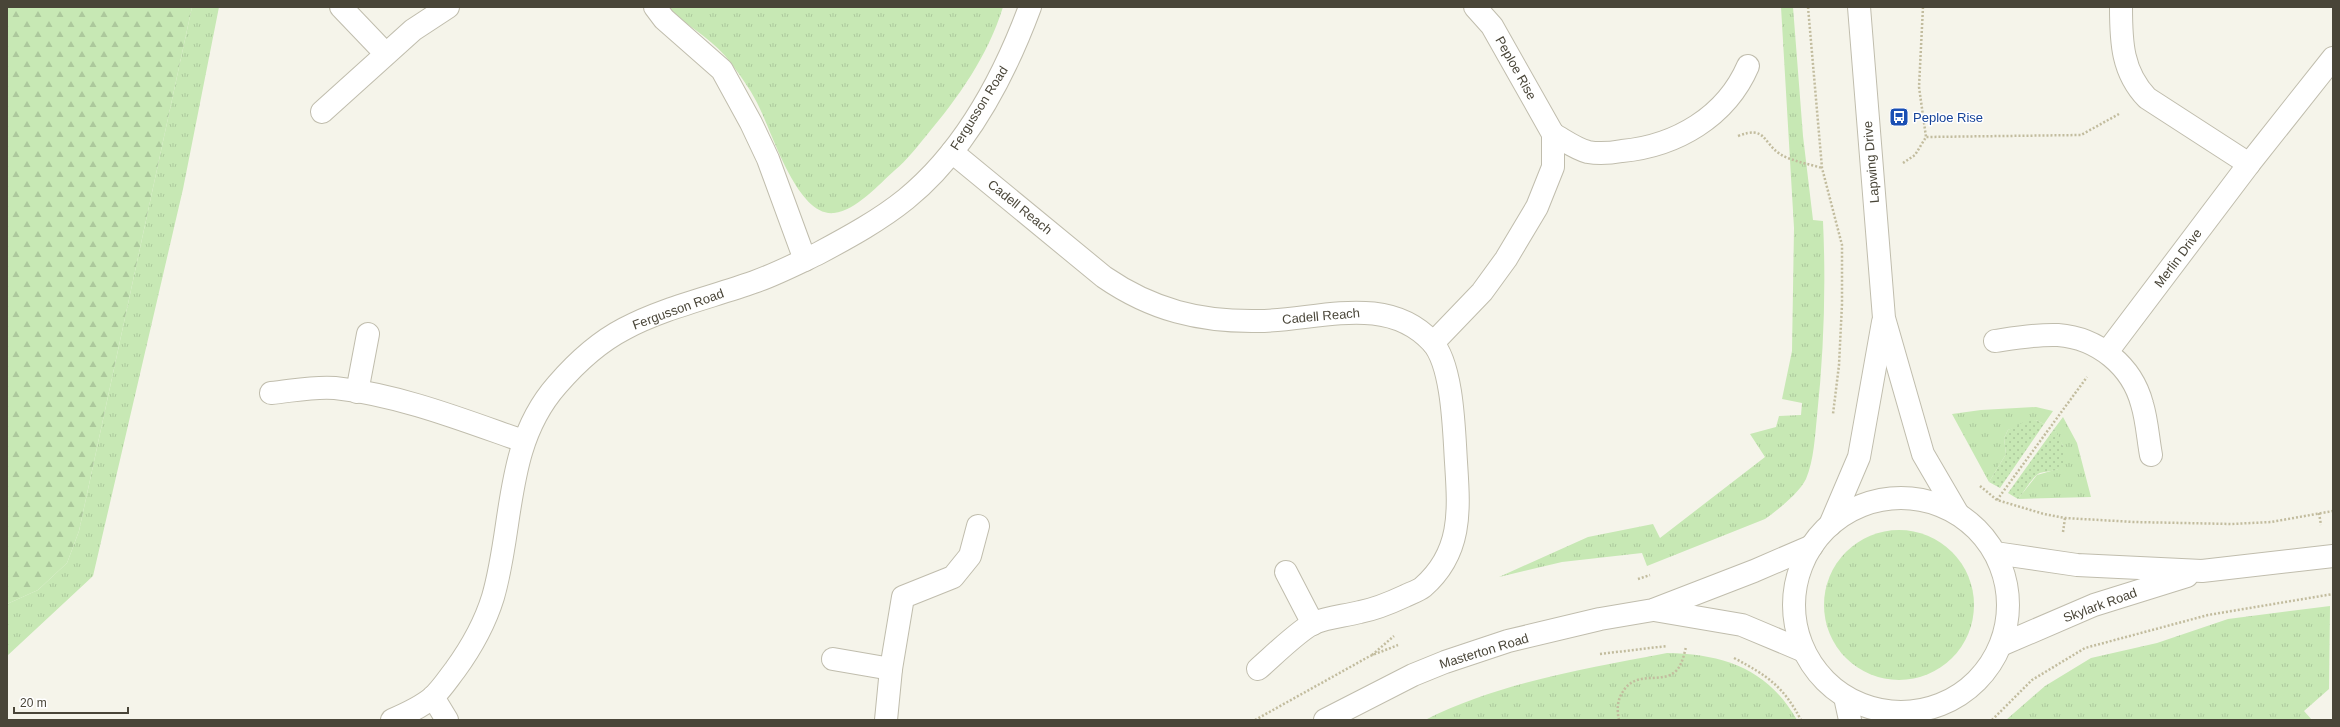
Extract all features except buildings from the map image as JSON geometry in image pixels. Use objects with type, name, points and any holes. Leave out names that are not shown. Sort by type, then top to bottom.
[{"type":"street","points":[[322,112],[385,53],[413,30],[448,7]]},
{"type":"street","points":[[655,7],[664,19],[722,70],[751,123],[768,159],[805,260]]},
{"type":"street","name":"Fergusson Road","points":[[392,720],[433,698],[463,659],[475,638],[493,598],[516,464],[523,441],[543,404],[556,386],[600,344],[624,329],[653,316],[762,279],[805,260],[840,242],[906,199],[952,152],[986,102],[1005,67],[1030,7]]},
{"type":"street","name":"Peploe Rise","points":[[1475,7],[1496,32],[1553,134]]},
{"type":"street","name":"Lapwing Drive","points":[[1859,7],[1884,318],[1924,454],[1958,514]]},
{"type":"street","points":[[2121,7],[2122,52],[2129,74],[2137,88],[2147,98],[2249,164]]},
{"type":"street","points":[[341,8],[385,53]]},
{"type":"street","name":"Merlin Drive","points":[[2107,352],[2249,164],[2333,58]]},
{"type":"street","points":[[1433,343],[1482,292],[1506,259],[1537,207],[1553,167],[1553,134],[1588,152],[1616,152],[1660,145],[1689,132],[1714,113],[1742,80],[1748,66]]},
{"type":"street","name":"Cadell Reach","points":[[952,152],[1104,276],[1129,294],[1153,304],[1179,314],[1205,318],[1259,322],[1360,311],[1384,315],[1398,320],[1416,329],[1433,343],[1445,368],[1451,396],[1458,498],[1458,525],[1452,545],[1433,577],[1421,588],[1386,605],[1313,624],[1258,668]]},
{"type":"street","name":"Lapwing Drive","points":[[1830,525],[1859,457],[1884,318]]},
{"type":"street","points":[[357,392],[368,334]]},
{"type":"street","points":[[1995,341],[2059,335],[2092,344],[2107,352],[2122,366],[2134,383],[2142,404],[2151,455]]},
{"type":"street","points":[[271,393],[334,388],[384,396],[425,408],[523,441]]},
{"type":"street","points":[[1944,720],[1962,694],[1985,672],[2001,645],[2007,623],[2008,599],[2004,575],[1995,553],[1979,531],[1958,514],[1933,503],[1906,498],[1885,500],[1852,510],[1830,525],[1812,546],[1800,570],[1794,597],[1796,625],[1804,651],[1822,677],[1845,697],[1874,709],[1904,713],[1935,707],[1962,694]]},
{"type":"street","points":[[886,720],[891,669],[903,598],[953,577],[970,556],[978,526]]},
{"type":"street","name":"Masterton Road","points":[[1325,720],[1413,675],[1445,662],[1508,641],[1600,619],[1652,610],[1754,571],[1812,546]]},
{"type":"street","name":"Skylark Road","points":[[1995,553],[2077,565],[2202,571],[2333,556]]},
{"type":"street","name":"Skylark Road","points":[[2001,645],[2094,604],[2202,571]]},
{"type":"street","points":[[1286,572],[1313,624]]},
{"type":"street","name":"Masterton Road","points":[[1652,610],[1742,625],[1804,651]]},
{"type":"street","points":[[833,659],[891,669]]},
{"type":"street","points":[[1845,697],[1850,720]]},
{"type":"street","points":[[433,698],[446,720]]},
{"type":"path","points":[[1808,7],[1822,168],[1842,246],[1842,304],[1839,357],[1832,417]]},
{"type":"path","points":[[1898,166],[1915,155],[1926,137],[1919,87],[1923,7]]},
{"type":"path","points":[[1926,137],[2081,135],[2147,98]]},
{"type":"path","points":[[1714,113],[1727,140],[1752,133],[1762,136],[1779,154],[1822,168]]},
{"type":"path","points":[[1997,500],[2066,403],[2107,352]]},
{"type":"path","points":[[1974,481],[1997,500],[2044,514],[2065,518],[2134,522],[2232,524],[2271,522],[2333,511]]},
{"type":"path","points":[[1632,580],[1655,574]]},
{"type":"path","points":[[1992,720],[2032,680],[2085,648],[2208,615],[2333,594]]},
{"type":"path","points":[[1597,654],[1671,646]]},
{"type":"path","points":[[1678,646],[1693,648]]},
{"type":"path","points":[[1619,720],[1619,697],[1625,688],[1632,681],[1670,675],[1677,670],[1686,647]]},
{"type":"path","points":[[1732,657],[1756,670],[1785,693],[1801,720]]},
{"type":"green space","points":[[7,7],[192,7],[79,531],[67,563],[38,590],[7,604]]},
{"type":"green space","points":[[192,7],[219,7],[183,189],[93,576],[7,656],[7,604],[38,590],[67,563],[79,531]]},
{"type":"green space","points":[[670,7],[1003,7],[997,25],[971,76],[938,122],[907,158],[867,196],[851,207],[834,213],[821,211],[809,202],[798,189],[788,172],[751,91],[719,49],[674,15]]},
{"type":"green space","points":[[1781,7],[1793,7],[1803,136],[1813,220],[1823,221],[1823,343],[1814,448],[1806,479],[1782,506],[1765,519],[1647,566],[1642,553],[1562,562],[1499,577],[1588,537],[1653,524],[1660,538],[1765,457],[1750,434],[1776,427],[1779,416],[1801,415],[1802,403],[1782,399],[1792,351],[1794,228]]},
{"type":"green space","points":[[2036,407],[2053,411],[2044,424],[2036,420],[2008,430],[2004,438],[2006,454],[1989,482],[1952,414],[1981,410]]},
{"type":"green space","points":[[2063,417],[2077,443],[2091,497],[2018,499],[2037,475],[2058,469],[2063,446],[2054,429]]},
{"type":"green space","points":[[2036,420],[2044,424],[2000,488],[1989,482],[2006,454],[2004,438],[2008,430],[2026,421]]},
{"type":"green space","points":[[2054,429],[2060,439],[2064,451],[2064,462],[2056,470],[2042,472],[2035,476],[2018,499],[2008,493]]},
{"type":"green space","points":[[1899,530],[1928,536],[1952,552],[1968,576],[1974,605],[1968,634],[1952,658],[1928,674],[1899,680],[1870,674],[1846,658],[1830,634],[1824,605],[1830,576],[1846,552],[1870,536]]},
{"type":"green space","points":[[2330,606],[2329,689],[2304,711],[2312,720],[2006,720],[2045,686],[2091,658],[2157,643],[2228,619]]},
{"type":"green space","points":[[1667,653],[1707,657],[1726,661],[1742,668],[1758,677],[1772,688],[1797,720],[1425,720],[1454,707],[1513,686],[1574,671]]},
{"type":"place","name":"Peploe Rise","points":[[1899,117]]}]
